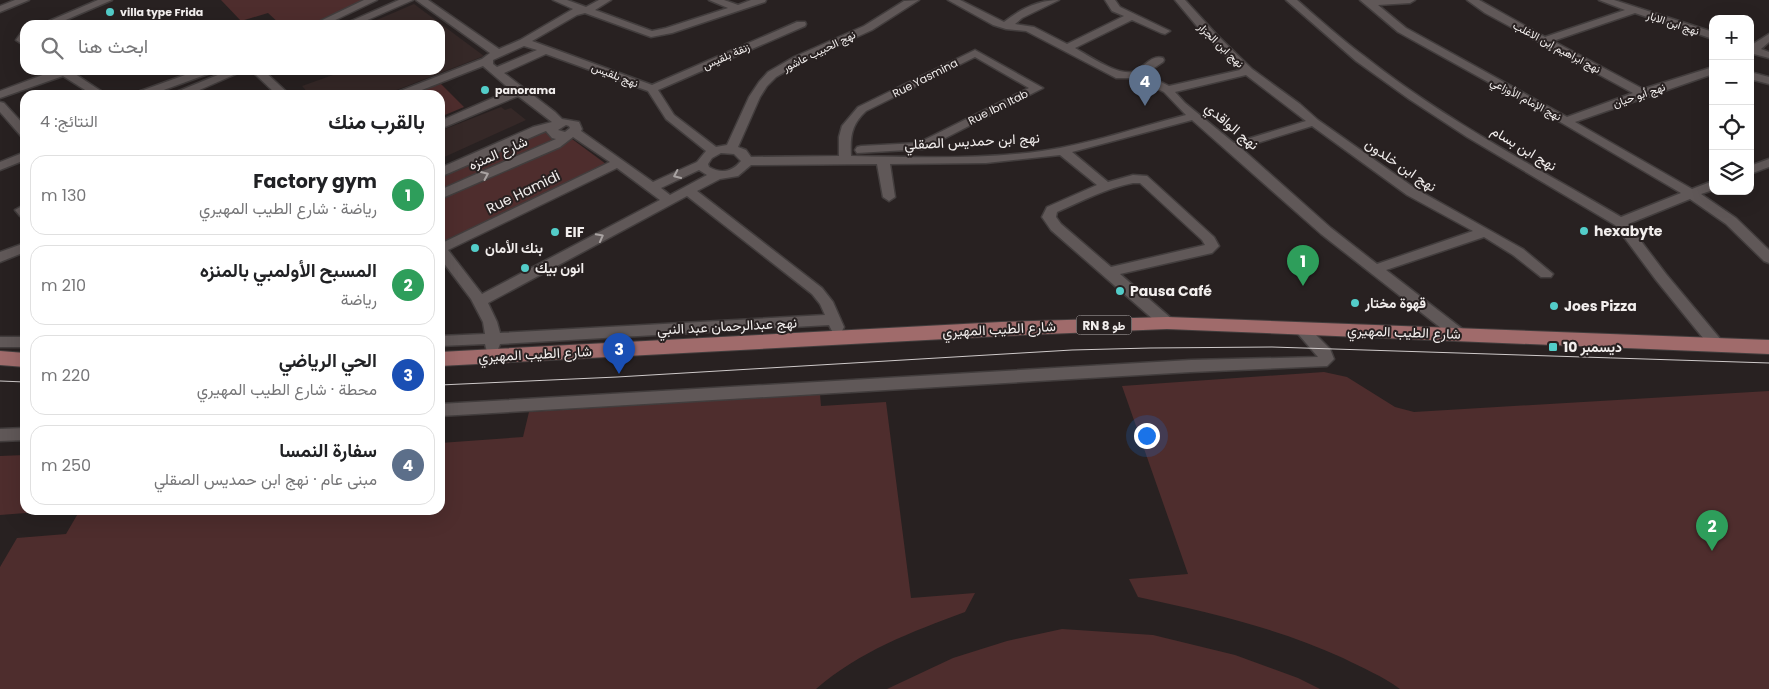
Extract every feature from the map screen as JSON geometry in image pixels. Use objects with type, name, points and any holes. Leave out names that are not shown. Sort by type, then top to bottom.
[{"type":"main road","name":"شارع الطيب المهيري","points":[[445,358],[492,348],[845,337],[1000,328],[1167,324],[1769,347]]},
{"type":"main road","points":[[0,358],[20,360]]},
{"type":"street","points":[[0,9],[24,0]]},
{"type":"street","points":[[57,20],[107,0]]},
{"type":"street","points":[[328,20],[372,0]]},
{"type":"street","points":[[360,20],[408,0]]},
{"type":"street","points":[[422,0],[498,53]]},
{"type":"street","points":[[558,0],[645,32],[656,34],[761,0]]},
{"type":"street","points":[[588,10],[606,0]]},
{"type":"street","points":[[714,0],[738,8]]},
{"type":"street","name":"نهج الحبيب عاشور","points":[[731,149],[762,84],[771,76],[868,28],[895,9],[914,0]]},
{"type":"street","name":"نهج الواقدي","points":[[952,0],[1006,26],[1022,26],[1120,76],[1137,76],[1168,90],[1194,116],[1326,231],[1460,335]]},
{"type":"street","points":[[1006,26],[1018,16],[1054,0]]},
{"type":"street","points":[[1110,0],[1113,8],[1165,31]]},
{"type":"street","name":"نهج ابن الجزار","points":[[1180,0],[1223,50],[1248,71]]},
{"type":"street","name":"نهج ابن بسام","points":[[1292,0],[1360,60],[1413,97],[1496,150],[1620,222],[1661,277],[1717,345]]},
{"type":"street","points":[[1367,2],[1410,0]]},
{"type":"street","name":"نهج ابراهيم إبن الاغلب","points":[[1472,0],[1642,93]]},
{"type":"street","name":"نهج ابن الابار","points":[[1604,0],[1709,35]]},
{"type":"street","name":"نهج الإمام الأوزاعي","points":[[1367,2],[1402,30],[1566,121],[1625,157],[1690,193],[1731,222],[1769,258]]},
{"type":"street","points":[[412,90],[487,61],[491,56],[524,42],[577,6]]},
{"type":"street","points":[[1544,41],[1635,10]]},
{"type":"street","points":[[1066,49],[1130,17]]},
{"type":"street","name":"زنقة بلقيس","points":[[652,89],[801,24]]},
{"type":"street","points":[[1754,48],[1769,37]]},
{"type":"street","name":"نهج بلقيس","points":[[524,42],[652,89],[670,117],[713,152]]},
{"type":"street","points":[[496,72],[546,50]]},
{"type":"street","points":[[1754,50],[1769,55]]},
{"type":"street","name":"Rue Yasmina","points":[[845,154],[846,125],[862,110],[975,53],[1037,88]]},
{"type":"street","points":[[1137,76],[1150,64],[1159,60]]},
{"type":"street","points":[[487,61],[496,72],[551,114],[557,124],[552,128],[553,133],[570,133],[619,162],[669,200]]},
{"type":"street","name":"نهج ابن الجزار","points":[[1168,90],[1248,71]]},
{"type":"street","name":"نهج ابن خلدون","points":[[1248,71],[1296,106],[1314,122],[1400,184],[1426,201],[1520,252],[1546,274]]},
{"type":"street","name":"نهج أبو حيان","points":[[1566,121],[1709,71]]},
{"type":"street","points":[[0,95],[52,75]]},
{"type":"street","points":[[68,75],[93,90]]},
{"type":"street","points":[[153,90],[195,75]]},
{"type":"street","points":[[190,90],[228,75]]},
{"type":"street","points":[[262,75],[278,90]]},
{"type":"street","points":[[1754,76],[1769,81]]},
{"type":"street","name":"Rue Ibn Itab","points":[[845,154],[920,146],[1037,88]]},
{"type":"street","points":[[445,123],[520,91]]},
{"type":"street","points":[[0,105],[20,127]]},
{"type":"street","name":"نهج ابن حمديس الصقلي","points":[[747,161],[845,154],[883,160],[1020,157],[1062,150],[1194,116]]},
{"type":"street","points":[[1232,148],[1314,122]]},
{"type":"street","name":"شارع المنزه","points":[[445,171],[537,130],[557,124]]},
{"type":"street","name":"شارع المنزه","points":[[445,193],[556,144],[570,133]]},
{"type":"street","points":[[480,301],[717,175],[737,172],[744,167],[747,161],[740,151],[731,149],[713,152],[705,157],[702,164],[653,187]]},
{"type":"street","points":[[1062,150],[1107,187]]},
{"type":"street","points":[[0,166],[20,158]]},
{"type":"street","points":[[883,160],[889,197]]},
{"type":"street","name":"Rue Hamidi","points":[[445,247],[619,162]]},
{"type":"street","points":[[702,164],[709,173],[717,175]]},
{"type":"street","points":[[1754,169],[1768,165]]},
{"type":"street","points":[[1110,272],[1207,250],[1212,246],[1207,237],[1145,180],[1137,179],[1107,187],[1052,210],[1049,217],[1056,227],[1110,272],[1167,324]]},
{"type":"street","points":[[1620,222],[1709,186]]},
{"type":"street","points":[[688,190],[817,291],[826,302],[839,333],[845,337]]},
{"type":"street","points":[[1376,269],[1485,232]]},
{"type":"street","points":[[0,257],[20,249]]},
{"type":"street","points":[[445,256],[488,310],[492,348]]},
{"type":"street","name":"نهج عبدالرحمان عبد النبي","points":[[445,342],[492,348],[834,320]]},
{"type":"street","points":[[445,410],[1162,367],[1322,362],[1326,358],[1325,353],[1300,328]]},
{"type":"street","points":[[0,342],[20,342]]},
{"type":"street","points":[[0,435],[20,434]]},
{"type":"shaded area","points":[[221,0],[366,0],[320,20],[276,20],[268,13],[240,20]]},
{"type":"shaded area","points":[[414,4],[436,20],[377,20]]},
{"type":"shaded area","points":[[445,27],[484,56],[445,71]]},
{"type":"shaded area","points":[[333,75],[435,75],[397,90],[306,90],[302,86]]},
{"type":"shaded area","points":[[439,82],[464,107],[445,115],[445,90],[419,90]]},
{"type":"shaded area","points":[[501,107],[505,110],[511,108],[526,120],[445,157],[445,129]]},
{"type":"shaded area","points":[[550,127],[561,138],[445,191],[445,173]]},
{"type":"shaded area","points":[[572,139],[606,164],[445,241],[445,197]]},
{"type":"shaded area","points":[[1324,372],[1347,377],[1395,407],[1414,412],[1769,391],[1769,689],[1400,689],[1343,658],[1268,629],[1138,597],[1129,579],[1188,574],[1122,386]]},
{"type":"shaded area","points":[[820,394],[821,406],[886,402],[911,598],[975,593],[965,612],[906,635],[868,653],[816,689],[0,689],[0,567],[17,538],[66,534],[77,515],[445,515],[445,443],[523,437],[529,412]]},
{"type":"shaded area","points":[[20,455],[20,513],[0,515],[0,456]]},
{"type":"shaded area","points":[[1062,629],[1153,635],[1235,655],[1298,678],[1320,689],[887,689],[953,658],[1007,641]]},
{"type":"tram line","points":[[445,385],[617,377],[1072,350],[1150,348],[1272,347],[1769,363]]},
{"type":"tram line","points":[[0,381],[20,382]]},
{"type":"place","name":"villa type Frida","points":[[110,12]]},
{"type":"place","name":"panorama","points":[[485,90]]},
{"type":"place","name":"سفارة النمسا","points":[[1145,106]]},
{"type":"place","name":"hexabyte","points":[[1584,231]]},
{"type":"place","name":"EIF","points":[[555,232]]},
{"type":"place","name":"بنك الأمان","points":[[475,248]]},
{"type":"place","name":"انون بيك","points":[[525,268]]},
{"type":"place","name":"Factory gym","points":[[1303,286]]},
{"type":"place","name":"Pausa Café","points":[[1120,291]]},
{"type":"place","name":"قهوة مختار","points":[[1355,303]]},
{"type":"place","name":"Joes Pizza","points":[[1554,306]]},
{"type":"place","name":"10 ديسمبر","points":[[1553,347]]},
{"type":"place","name":"الحي الرياضي","points":[[619,374]]},
{"type":"place","name":"المسبح الأولمبي بالمنزه","points":[[1712,551]]}]
